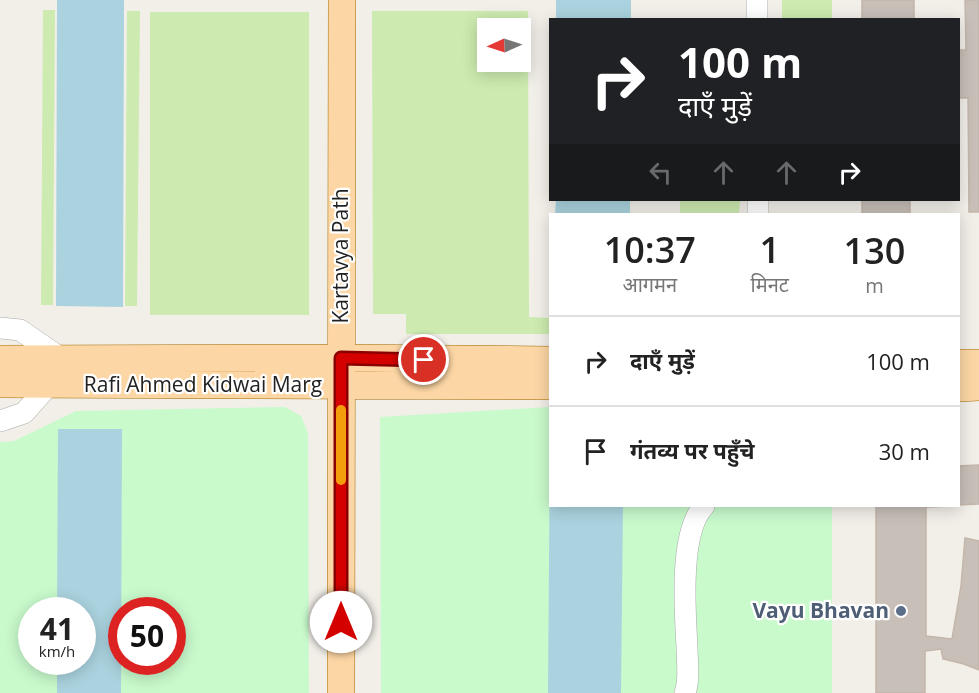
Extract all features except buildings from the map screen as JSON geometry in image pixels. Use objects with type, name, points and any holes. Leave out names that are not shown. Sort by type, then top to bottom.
[{"type":"main road","name":"Kartavya Path","points":[[341,693],[342,0]]},
{"type":"main road","name":"Rafi Ahmed Kidwai Marg","points":[[0,359],[62,359],[341,372],[549,386]]},
{"type":"main road","name":"Rafi Ahmed Kidwai Marg","points":[[0,384],[49,385],[549,360]]},
{"type":"main road","points":[[960,363],[979,363]]},
{"type":"main road","points":[[960,388],[979,387]]},
{"type":"street","points":[[757,0],[758,18]]},
{"type":"street","points":[[0,328],[20,330],[62,359]]},
{"type":"street","points":[[0,421],[24,413],[49,385]]},
{"type":"street","points":[[685,693],[688,545],[691,527],[703,507]]},
{"type":"green space","points":[[782,0],[832,0],[832,18],[782,18]]},
{"type":"green space","points":[[43,10],[55,10],[53,305],[41,305]]},
{"type":"green space","points":[[127,11],[140,11],[137,306],[125,306]]},
{"type":"green space","points":[[372,11],[528,11],[528,18],[477,18],[477,72],[528,72],[529,317],[549,318],[549,334],[406,334],[406,314],[373,314]]},
{"type":"green space","points":[[150,12],[309,12],[309,315],[150,315]]},
{"type":"green space","points":[[680,201],[740,201],[739,213],[680,213]]},
{"type":"green space","points":[[285,407],[301,416],[308,433],[309,693],[0,693],[0,442],[14,441],[76,411]]},
{"type":"green space","points":[[549,407],[549,507],[832,507],[832,693],[381,693],[380,417]]},
{"type":"water","points":[[57,0],[124,0],[123,307],[56,306]]},
{"type":"water","points":[[556,0],[631,0],[631,18],[556,18]]},
{"type":"water","points":[[556,201],[630,201],[630,213],[555,213]]},
{"type":"water","points":[[58,429],[122,429],[121,597],[108,597],[108,675],[121,675],[121,693],[57,693],[57,675],[96,675],[96,597],[57,597]]},
{"type":"water","points":[[549,507],[623,507],[621,693],[548,693]]},
{"type":"slow traffic","points":[[341,410],[341,480]]},
{"type":"place","name":"Vayu Bhavan","points":[[901,611]]},
{"type":"route","points":[[341,622],[341,358],[424,360]]}]
